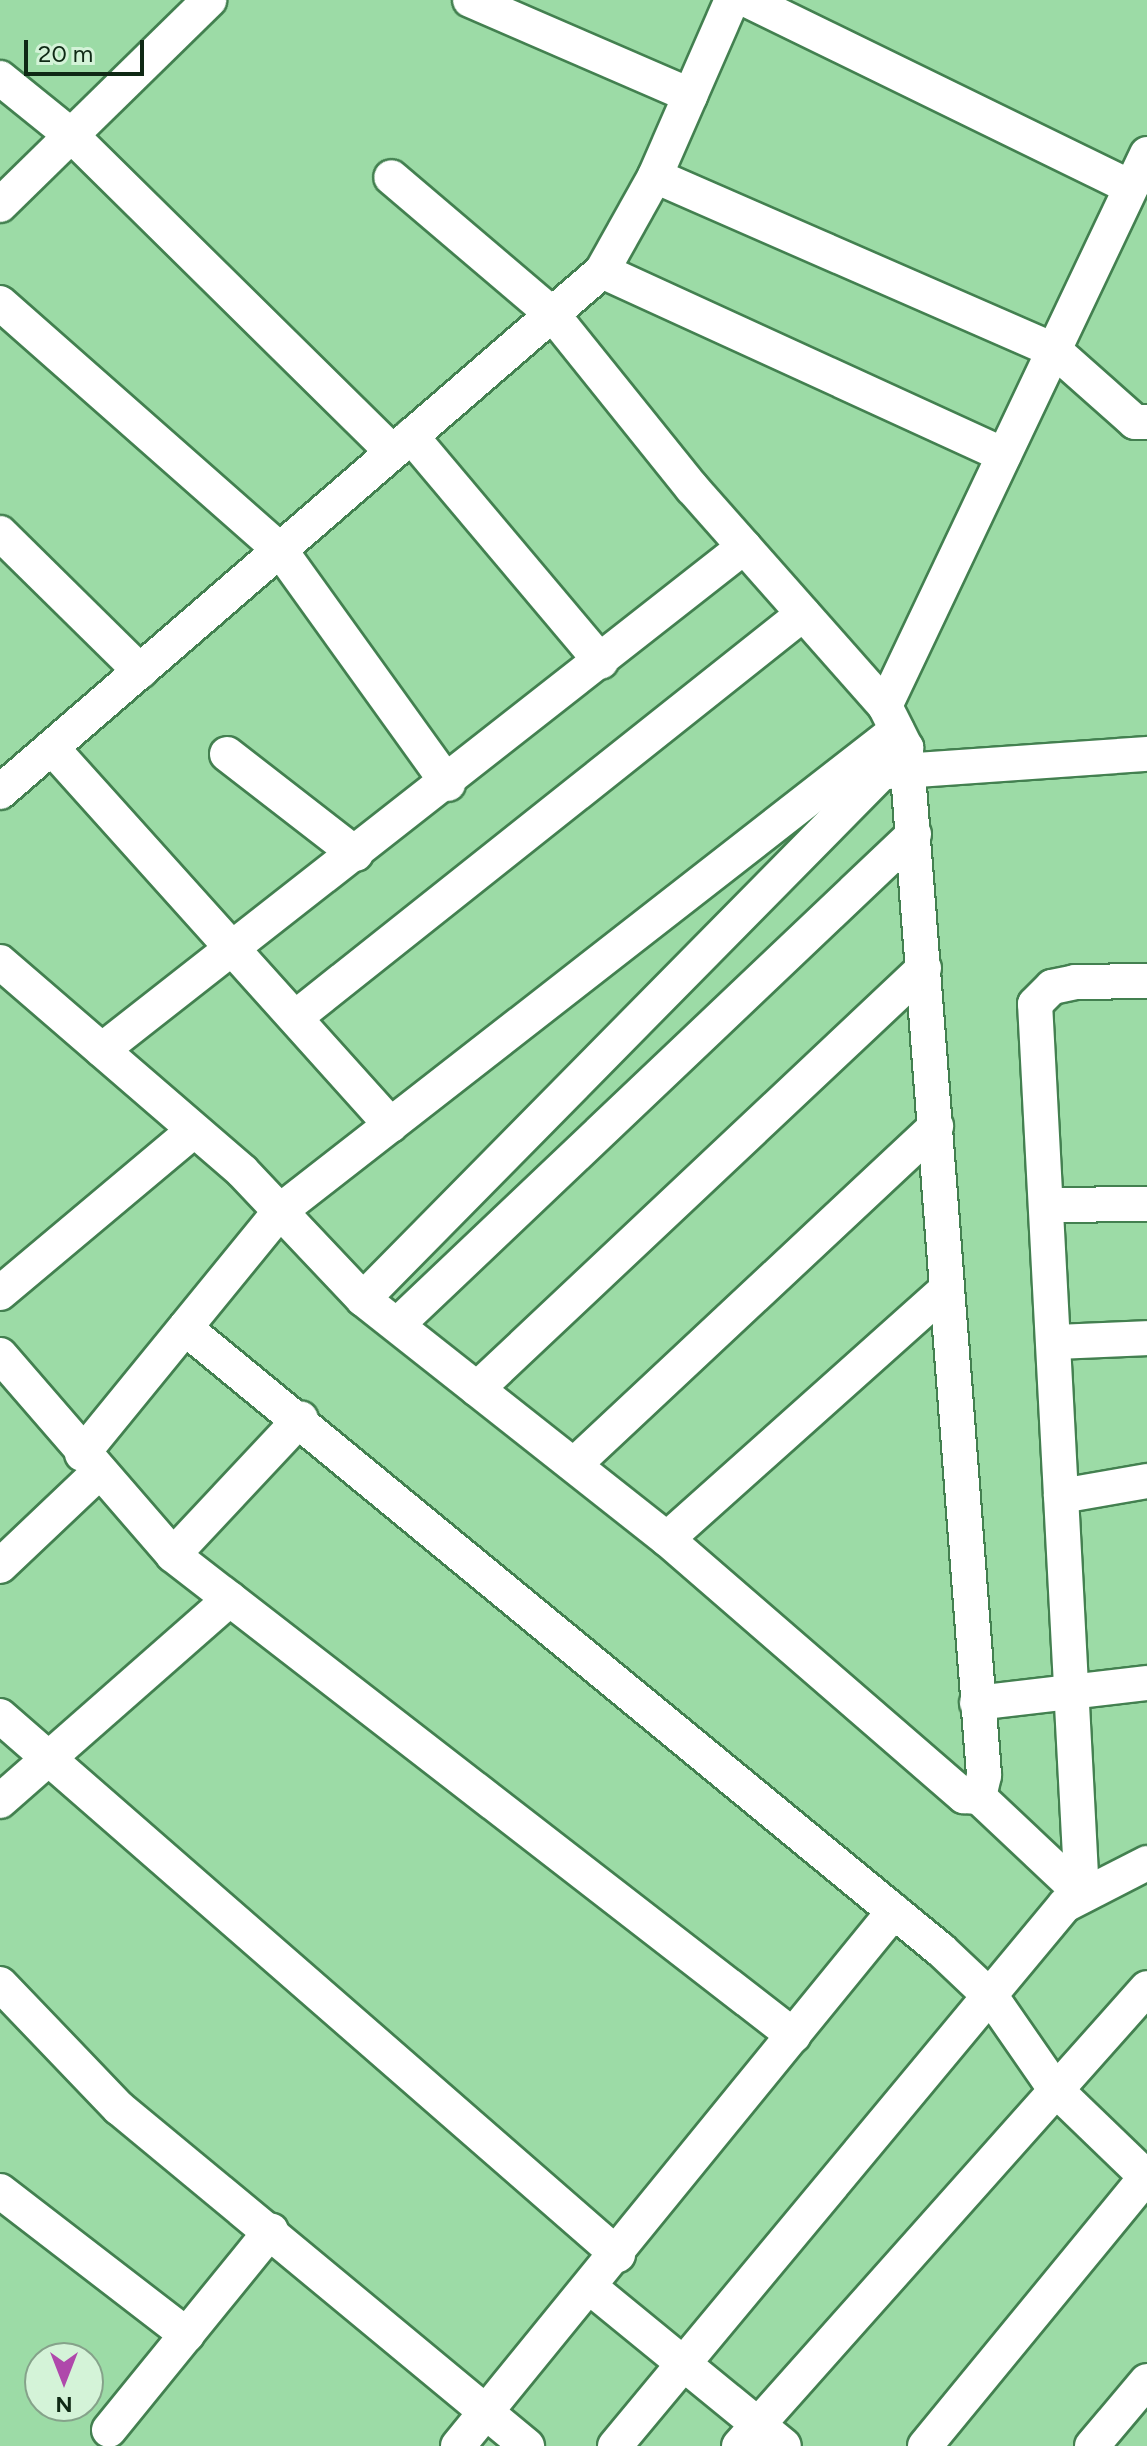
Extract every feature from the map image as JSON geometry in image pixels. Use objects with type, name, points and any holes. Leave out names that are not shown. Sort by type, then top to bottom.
[{"type":"street","points":[[0,205],[209,0]]},
{"type":"street","points":[[470,0],[690,95]]},
{"type":"street","points":[[0,792],[602,271],[655,176],[732,0]]},
{"type":"street","points":[[747,0],[1131,187]]},
{"type":"street","points":[[0,78],[72,136],[402,444],[601,662]]},
{"type":"street","points":[[363,1299],[896,746],[1004,455],[1147,154]]},
{"type":"street","points":[[655,176],[1054,350],[1135,422],[1147,422]]},
{"type":"street","points":[[391,177],[552,314],[803,614],[896,746],[914,834],[977,1703],[979,1797]]},
{"type":"street","points":[[602,271],[1004,455]]},
{"type":"street","points":[[6,319],[280,550],[448,784]]},
{"type":"street","points":[[0,533],[140,671]]},
{"type":"street","points":[[102,1050],[448,784],[744,547]]},
{"type":"street","points":[[296,1017],[803,614]]},
{"type":"street","points":[[0,1566],[90,1463],[185,1328],[280,1211],[896,746],[1147,754]]},
{"type":"street","points":[[52,748],[391,1125]]},
{"type":"street","points":[[227,754],[356,854]]},
{"type":"street","points":[[397,1325],[914,834]]},
{"type":"street","points":[[0,962],[194,1130],[280,1211],[363,1299],[667,1539],[964,1796],[979,1797],[1082,1894]]},
{"type":"street","points":[[477,1389],[924,968]]},
{"type":"street","points":[[1082,1894],[1049,1205],[1035,1004],[1052,987],[1075,982],[1147,981]]},
{"type":"street","points":[[574,1465],[936,1126]]},
{"type":"street","points":[[0,1293],[194,1130]]},
{"type":"street","points":[[1049,1205],[1147,1204]]},
{"type":"street","points":[[667,1539],[947,1289]]},
{"type":"street","points":[[185,1328],[301,1418],[452,1554],[623,1682],[894,1911],[992,1998],[1055,2089],[1147,2177],[925,2446]]},
{"type":"street","points":[[1056,1342],[1147,1338]]},
{"type":"street","points":[[0,1355],[90,1463],[173,1555],[794,2036]]},
{"type":"street","points":[[173,1555],[301,1418]]},
{"type":"street","points":[[1061,1496],[1147,1481]]},
{"type":"street","points":[[0,1801],[46,1757],[230,1599]]},
{"type":"street","points":[[977,1703],[1147,1683]]},
{"type":"street","points":[[0,1716],[618,2255]]},
{"type":"street","points":[[615,2446],[1082,1894],[1147,1863]]},
{"type":"street","points":[[458,2446],[618,2255],[894,1911]]},
{"type":"street","points":[[0,1984],[119,2108],[527,2446]]},
{"type":"street","points":[[591,2288],[761,2439],[1055,2089],[1147,1988]]},
{"type":"street","points":[[0,2191],[187,2335]]},
{"type":"street","points":[[109,2430],[271,2231]]},
{"type":"street","points":[[1092,2446],[1147,2381]]}]
